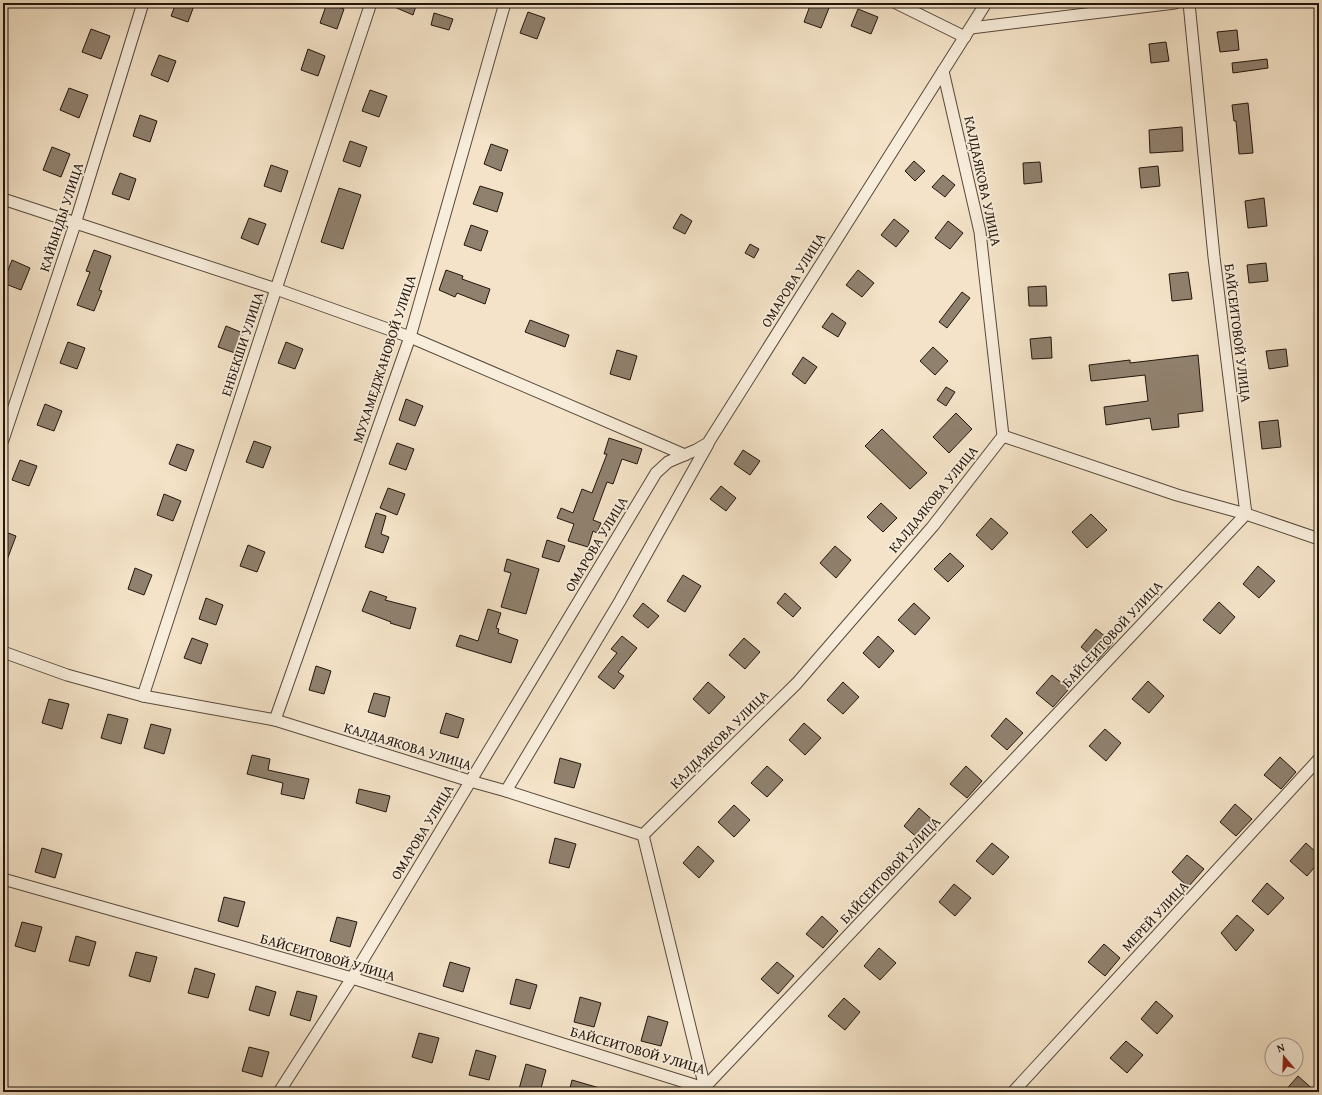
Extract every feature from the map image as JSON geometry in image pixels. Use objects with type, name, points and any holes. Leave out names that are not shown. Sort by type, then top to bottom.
[{"type":"street","name":"КАЙЫНДЫ УЛИЦА","points":[[3,440],[76,224],[143,3]]},
{"type":"street","name":"ЕНБЕКШИ УЛИЦА","points":[[143,696],[371,3]]},
{"type":"street","name":"МУХАМЕДЖАНОВОЙ УЛИЦА","points":[[275,720],[410,337],[504,3]]},
{"type":"street","points":[[896,3],[968,33],[1175,3]]},
{"type":"street","name":"ОМАРОВА УЛИЦА","points":[[279,1092],[352,978],[656,473],[668,462],[708,443],[986,3]]},
{"type":"street","name":"БАЙСЕИТОВОЙ УЛИЦА","points":[[3,879],[352,978],[705,1090],[1246,514],[1214,257],[1189,3]]},
{"type":"street","name":"КАЛДАЯКОВА УЛИЦА","points":[[3,652],[67,675],[143,696],[275,720],[643,835],[797,683],[933,526],[1003,436],[980,232],[944,71]]},
{"type":"street","points":[[3,199],[276,289],[410,337],[685,455]]},
{"type":"street","points":[[1003,436],[1177,495],[1246,514],[1319,539]]},
{"type":"street","points":[[506,791],[620,601],[708,443]]},
{"type":"street","name":"МЕРЕЙ УЛИЦА","points":[[1013,1092],[1319,759]]},
{"type":"street","points":[[643,835],[705,1090]]},
{"type":"building","points":[[176,3],[195,3],[188,22],[171,16]]},
{"type":"building","points":[[327,3],[344,9],[337,29],[320,23]]},
{"type":"building","points":[[385,3],[417,3],[413,15]]},
{"type":"building","points":[[811,3],[816,3],[829,8],[821,28],[804,22]]},
{"type":"building","points":[[858,9],[878,17],[871,34],[851,26]]},
{"type":"building","points":[[528,12],[545,18],[537,39],[520,33]]},
{"type":"building","points":[[434,13],[453,19],[449,30],[431,25]]},
{"type":"building","points":[[91,29],[110,36],[101,59],[82,52]]},
{"type":"building","points":[[1237,30],[1239,50],[1220,52],[1217,32]]},
{"type":"building","points":[[1166,42],[1169,61],[1151,63],[1149,44]]},
{"type":"building","points":[[308,49],[325,56],[318,76],[301,70]]},
{"type":"building","points":[[159,55],[176,61],[168,82],[151,75]]},
{"type":"building","points":[[1267,59],[1268,68],[1233,73],[1232,63]]},
{"type":"building","points":[[69,88],[88,95],[79,118],[60,110]]},
{"type":"building","points":[[370,90],[387,96],[379,117],[362,111]]},
{"type":"building","points":[[1248,103],[1253,153],[1239,154],[1236,121],[1234,121],[1232,105]]},
{"type":"building","points":[[140,115],[157,121],[150,142],[133,136]]},
{"type":"building","points":[[1182,127],[1183,151],[1150,153],[1149,130]]},
{"type":"building","points":[[350,141],[367,147],[360,167],[343,161]]},
{"type":"building","points":[[491,144],[508,150],[501,171],[484,164]]},
{"type":"building","points":[[52,147],[70,154],[61,177],[43,170]]},
{"type":"building","points":[[914,161],[925,171],[915,181],[905,171]]},
{"type":"building","points":[[1040,162],[1042,182],[1024,184],[1023,163]]},
{"type":"building","points":[[271,165],[288,171],[281,192],[264,186]]},
{"type":"building","points":[[1158,166],[1160,186],[1141,188],[1139,168]]},
{"type":"building","points":[[120,173],[136,179],[129,200],[112,194]]},
{"type":"building","points":[[943,175],[955,185],[945,197],[932,187]]},
{"type":"building","points":[[480,186],[503,193],[497,212],[473,204]]},
{"type":"building","points":[[339,188],[361,195],[343,249],[321,242]]},
{"type":"building","points":[[1264,198],[1267,226],[1248,228],[1245,201]]},
{"type":"building","points":[[681,214],[692,221],[685,234],[673,228]]},
{"type":"building","points":[[249,218],[266,224],[258,245],[241,238]]},
{"type":"building","points":[[894,219],[909,231],[896,247],[881,235]]},
{"type":"building","points":[[948,221],[963,233],[950,249],[935,238]]},
{"type":"building","points":[[471,225],[488,231],[481,251],[464,245]]},
{"type":"building","points":[[750,244],[759,249],[754,258],[745,253]]},
{"type":"building","points":[[94,250],[111,256],[99,290],[102,291],[94,311],[77,305],[90,272],[86,271]]},
{"type":"building","points":[[12,260],[30,268],[21,290],[3,283]]},
{"type":"building","points":[[1266,263],[1268,281],[1249,283],[1247,265]]},
{"type":"building","points":[[446,270],[463,276],[462,279],[490,289],[485,304],[457,293],[455,297],[439,290]]},
{"type":"building","points":[[858,270],[874,283],[862,297],[846,285]]},
{"type":"building","points":[[1188,272],[1192,299],[1172,301],[1169,274]]},
{"type":"building","points":[[1046,286],[1047,306],[1029,306],[1028,287]]},
{"type":"building","points":[[962,292],[970,298],[947,328],[939,322]]},
{"type":"building","points":[[832,313],[846,323],[838,337],[822,327]]},
{"type":"building","points":[[530,320],[569,335],[565,347],[525,332]]},
{"type":"building","points":[[226,326],[243,333],[235,353],[218,347]]},
{"type":"building","points":[[1051,337],[1052,358],[1032,359],[1030,339]]},
{"type":"building","points":[[68,342],[85,348],[77,369],[60,363]]},
{"type":"building","points":[[286,342],[303,349],[295,369],[278,363]]},
{"type":"building","points":[[933,347],[948,361],[935,375],[920,361]]},
{"type":"building","points":[[1286,349],[1288,366],[1269,369],[1266,351]]},
{"type":"building","points":[[617,350],[637,356],[630,380],[610,374]]},
{"type":"building","points":[[1198,355],[1203,411],[1178,414],[1179,427],[1152,430],[1150,418],[1106,425],[1104,407],[1148,401],[1145,375],[1091,381],[1089,365],[1130,360],[1130,363]]},
{"type":"building","points":[[803,357],[817,367],[805,384],[792,374]]},
{"type":"building","points":[[946,387],[955,392],[946,406],[937,400]]},
{"type":"building","points":[[406,399],[423,406],[415,426],[399,420]]},
{"type":"building","points":[[45,404],[62,411],[54,431],[37,425]]},
{"type":"building","points":[[956,413],[972,429],[949,453],[933,437]]},
{"type":"building","points":[[1278,420],[1281,447],[1262,449],[1259,422]]},
{"type":"building","points":[[882,429],[927,473],[910,489],[865,446]]},
{"type":"building","points":[[609,438],[642,449],[637,464],[622,459],[613,484],[607,482],[593,520],[601,523],[597,533],[593,531],[588,547],[568,541],[574,524],[557,518],[561,508],[573,513],[582,489],[592,493],[607,454],[604,454]]},
{"type":"building","points":[[254,441],[271,447],[263,468],[246,462]]},
{"type":"building","points":[[397,443],[414,449],[406,470],[389,464]]},
{"type":"building","points":[[177,444],[194,450],[186,471],[169,464]]},
{"type":"building","points":[[743,450],[760,461],[750,475],[734,464]]},
{"type":"building","points":[[20,460],[37,466],[29,486],[12,480]]},
{"type":"building","points":[[721,486],[736,498],[726,511],[710,499]]},
{"type":"building","points":[[388,488],[405,494],[397,515],[380,508]]},
{"type":"building","points":[[164,494],[181,501],[173,521],[157,515]]},
{"type":"building","points":[[881,503],[897,518],[883,532],[867,517]]},
{"type":"building","points":[[376,513],[386,516],[381,534],[389,537],[383,553],[365,547]]},
{"type":"building","points":[[1091,514],[1107,530],[1087,548],[1072,532]]},
{"type":"building","points":[[991,518],[1008,533],[992,550],[976,535]]},
{"type":"building","points":[[3,531],[16,536],[4,568],[3,568]]},
{"type":"building","points":[[547,540],[565,546],[559,562],[542,557]]},
{"type":"building","points":[[248,545],[265,552],[257,572],[240,566]]},
{"type":"building","points":[[835,546],[851,560],[836,578],[820,563]]},
{"type":"building","points":[[950,553],[964,566],[948,582],[934,569]]},
{"type":"building","points":[[507,559],[539,569],[526,614],[501,607],[511,573],[504,571]]},
{"type":"building","points":[[1258,566],[1275,581],[1259,598],[1243,584]]},
{"type":"building","points":[[135,568],[152,575],[144,595],[128,589]]},
{"type":"building","points":[[683,575],[701,586],[685,612],[667,601]]},
{"type":"building","points":[[370,591],[387,597],[385,600],[416,608],[410,629],[390,623],[391,622],[362,611]]},
{"type":"building","points":[[785,593],[801,608],[793,617],[777,603]]},
{"type":"building","points":[[206,598],[223,605],[216,625],[199,619]]},
{"type":"building","points":[[1219,602],[1235,617],[1220,634],[1203,620]]},
{"type":"building","points":[[643,603],[659,616],[648,628],[633,616]]},
{"type":"building","points":[[914,603],[930,618],[915,635],[898,620]]},
{"type":"building","points":[[488,609],[501,613],[496,628],[499,629],[498,633],[518,640],[511,663],[456,646],[460,635],[478,641]]},
{"type":"building","points":[[1096,629],[1113,643],[1097,661],[1081,647]]},
{"type":"building","points":[[622,636],[637,648],[618,672],[624,676],[614,689],[598,677],[617,653],[611,649]]},
{"type":"building","points":[[878,636],[894,651],[879,668],[863,653]]},
{"type":"building","points":[[192,638],[208,644],[201,664],[184,658]]},
{"type":"building","points":[[744,638],[760,652],[745,669],[729,655]]},
{"type":"building","points":[[316,666],[331,671],[324,694],[309,690]]},
{"type":"building","points":[[1052,675],[1069,689],[1053,707],[1036,693]]},
{"type":"building","points":[[1148,681],[1164,696],[1149,713],[1132,699]]},
{"type":"building","points":[[708,682],[725,697],[709,714],[693,699]]},
{"type":"building","points":[[843,682],[859,697],[843,714],[827,700]]},
{"type":"building","points":[[374,693],[390,697],[385,717],[368,712]]},
{"type":"building","points":[[49,699],[69,704],[62,729],[42,723]]},
{"type":"building","points":[[446,713],[464,719],[458,738],[440,733]]},
{"type":"building","points":[[108,714],[128,719],[121,744],[101,738]]},
{"type":"building","points":[[1006,718],[1023,733],[1007,750],[991,736]]},
{"type":"building","points":[[804,723],[821,738],[805,755],[789,740]]},
{"type":"building","points":[[151,724],[171,729],[164,754],[144,748]]},
{"type":"building","points":[[1105,729],[1121,743],[1106,761],[1089,746]]},
{"type":"building","points":[[252,755],[270,759],[268,770],[309,779],[304,799],[281,794],[283,783],[247,774]]},
{"type":"building","points":[[1280,757],[1296,772],[1281,789],[1264,775]]},
{"type":"building","points":[[560,758],[581,764],[574,788],[554,783]]},
{"type":"building","points":[[767,766],[783,780],[767,797],[751,783]]},
{"type":"building","points":[[966,766],[982,781],[967,798],[950,784]]},
{"type":"building","points":[[359,789],[390,796],[386,812],[356,803]]},
{"type":"building","points":[[1235,804],[1252,819],[1236,836],[1220,822]]},
{"type":"building","points":[[734,805],[750,820],[734,837],[718,822]]},
{"type":"building","points":[[919,808],[936,823],[920,840],[904,826]]},
{"type":"building","points":[[555,838],[576,844],[569,868],[549,863]]},
{"type":"building","points":[[992,843],[1009,857],[993,875],[976,861]]},
{"type":"building","points":[[1306,843],[1319,855],[1319,862],[1307,876],[1290,861]]},
{"type":"building","points":[[698,846],[714,861],[699,878],[683,863]]},
{"type":"building","points":[[42,848],[62,854],[55,878],[35,872]]},
{"type":"building","points":[[1187,855],[1204,869],[1188,887],[1172,872]]},
{"type":"building","points":[[1267,883],[1284,898],[1268,915],[1252,901]]},
{"type":"building","points":[[954,884],[971,898],[955,916],[939,902]]},
{"type":"building","points":[[224,897],[245,902],[238,927],[218,921]]},
{"type":"building","points":[[1237,915],[1254,930],[1236,951],[1221,933]]},
{"type":"building","points":[[822,916],[838,931],[823,948],[806,934]]},
{"type":"building","points":[[337,917],[357,922],[350,947],[330,941]]},
{"type":"building","points":[[22,922],[42,927],[35,952],[15,946]]},
{"type":"building","points":[[76,936],[96,942],[89,966],[69,961]]},
{"type":"building","points":[[1104,944],[1120,958],[1105,976],[1088,962]]},
{"type":"building","points":[[879,948],[896,963],[880,980],[864,966]]},
{"type":"building","points":[[136,952],[157,957],[150,982],[129,976]]},
{"type":"building","points":[[450,962],[470,968],[463,992],[443,986]]},
{"type":"building","points":[[777,962],[794,976],[778,994],[761,979]]},
{"type":"building","points":[[195,968],[215,974],[208,998],[188,993]]},
{"type":"building","points":[[516,979],[537,985],[530,1009],[510,1004]]},
{"type":"building","points":[[256,986],[276,992],[269,1016],[249,1010]]},
{"type":"building","points":[[297,991],[317,996],[310,1021],[290,1015]]},
{"type":"building","points":[[580,997],[601,1003],[594,1027],[574,1022]]},
{"type":"building","points":[[844,998],[860,1012],[845,1030],[828,1016]]},
{"type":"building","points":[[1156,1001],[1173,1016],[1157,1034],[1141,1019]]},
{"type":"building","points":[[648,1016],[668,1022],[661,1046],[641,1041]]},
{"type":"building","points":[[419,1033],[439,1038],[432,1063],[412,1057]]},
{"type":"building","points":[[1126,1041],[1143,1055],[1127,1073],[1110,1058]]},
{"type":"building","points":[[249,1047],[269,1052],[262,1077],[242,1071]]},
{"type":"building","points":[[476,1050],[496,1056],[489,1080],[469,1075]]},
{"type":"building","points":[[526,1064],[546,1070],[540,1092],[531,1092],[519,1089]]},
{"type":"building","points":[[1297,1077],[1299,1077],[1316,1092],[1284,1092]]},
{"type":"building","points":[[572,1080],[603,1089],[603,1092],[569,1092]]}]
